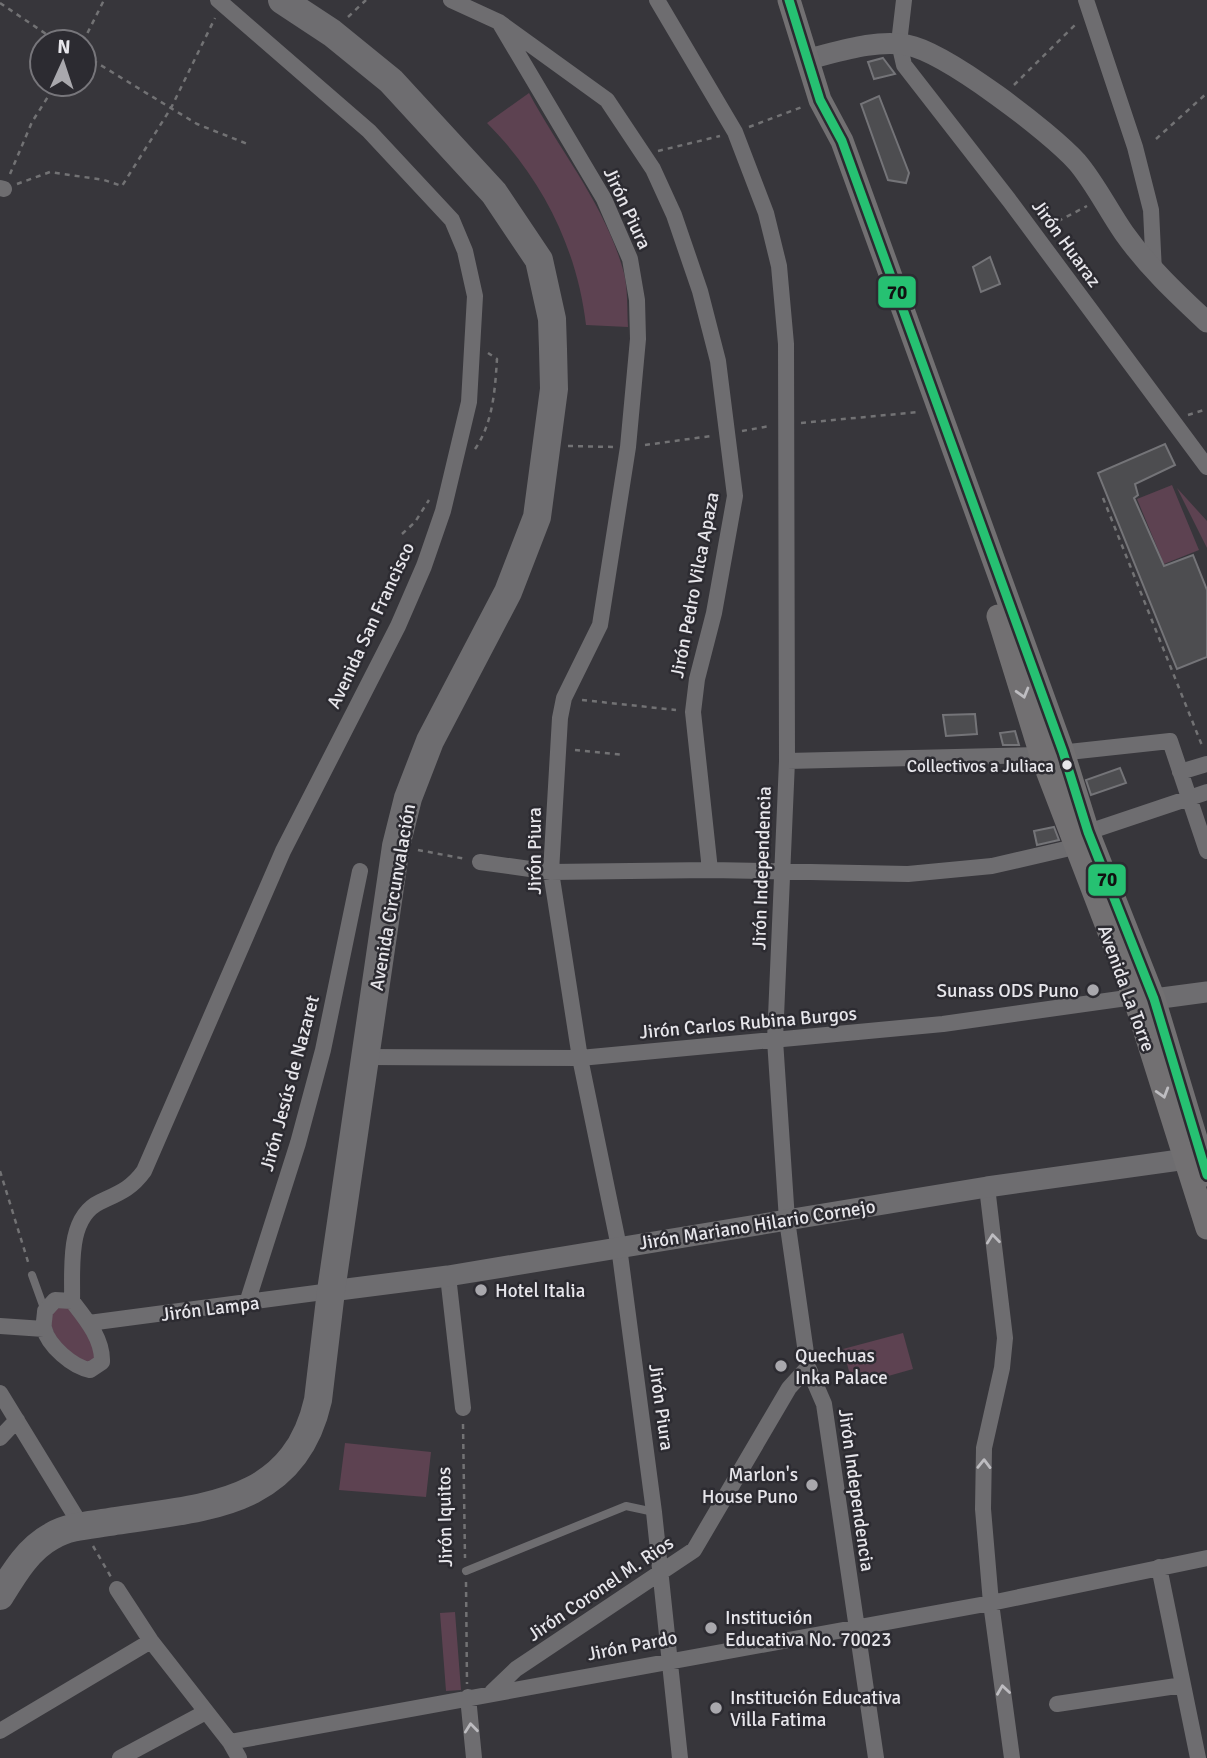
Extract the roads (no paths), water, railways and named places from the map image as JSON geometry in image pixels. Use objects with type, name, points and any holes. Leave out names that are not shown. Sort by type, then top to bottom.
[{"type":"highway","name":"Avenida Circunvalación","points":[[0,1596],[20,1564],[37,1546],[54,1534],[233,1500],[283,1470],[299,1450],[313,1423],[396,846],[408,798],[430,741],[508,592],[537,517],[554,389],[552,319],[539,260],[494,192],[419,108],[332,33],[282,0]]},
{"type":"main road","name":"Avenida La Torre","points":[[789,0],[827,114],[830,144],[930,411],[1016,670],[1052,753],[1144,998],[1199,1162],[1207,1228]]},
{"type":"street","name":"Jirón Pedro Vilca Apaza","points":[[451,0],[499,22],[613,108],[653,169],[674,215],[700,290],[718,362],[735,496],[707,646],[696,679],[693,712],[710,870]]},
{"type":"street","name":"Jirón Independencia","points":[[657,0],[735,132],[766,213],[779,267],[787,398],[787,761],[775,1040],[787,1220],[808,1367],[824,1404],[876,1758]]},
{"type":"street","points":[[899,43],[904,0]]},
{"type":"street","name":"Avenida San Francisco","points":[[72,1301],[74,1244],[80,1224],[92,1207],[126,1191],[144,1171],[283,851],[398,626],[443,512],[469,402],[475,296],[465,251],[452,220],[369,131],[220,2]]},
{"type":"street","points":[[1088,4],[1135,147],[1147,198],[1154,272]]},
{"type":"street","name":"Jirón Piura","points":[[499,22],[604,199],[630,259],[637,300],[638,339],[630,435],[600,625],[564,698],[557,748],[551,872],[580,1058],[619,1247],[654,1512],[680,1758]]},
{"type":"street","points":[[808,59],[852,49],[899,43],[917,47],[966,74],[999,97],[1077,162],[1154,272],[1207,322]]},
{"type":"street","name":"Jirón Huaraz","points":[[899,43],[900,56],[911,74],[1207,467]]},
{"type":"street","points":[[787,761],[1052,753],[1170,741],[1207,851]]},
{"type":"street","points":[[1180,772],[1207,764]]},
{"type":"street","points":[[480,862],[551,872],[937,872],[992,866],[1085,841],[1207,792]]},
{"type":"street","name":"Jirón Jesús de Nazaret","points":[[247,1303],[298,1143],[323,1050],[360,871]]},
{"type":"street","points":[[1144,998],[1207,992]]},
{"type":"street","name":"Jirón Carlos Rubina Burgos","points":[[365,1057],[580,1058],[943,1024],[1144,998]]},
{"type":"street","name":"Jirón Mariano Hilario Cornejo","points":[[331,1291],[448,1276],[988,1187],[1199,1162]]},
{"type":"street","points":[[988,1187],[1005,1338],[1002,1368],[984,1448],[983,1509],[991,1602],[1012,1758]]},
{"type":"street","points":[[448,1276],[463,1408]]},
{"type":"street","name":"Jirón Lampa","points":[[89,1323],[331,1291]]},
{"type":"street","points":[[55,1300],[72,1301],[89,1323],[102,1351],[102,1362],[90,1370],[78,1368],[59,1350],[44,1329],[45,1311],[55,1300]]},
{"type":"street","points":[[0,1326],[44,1329]]},
{"type":"street","name":"Jirón Coronel M. Rios","points":[[492,1692],[516,1669],[661,1575],[694,1550],[789,1388],[808,1367]]},
{"type":"street","points":[[0,1393],[82,1527]]},
{"type":"street","points":[[0,1438],[18,1420]]},
{"type":"street","name":"Jirón Pardo","points":[[230,1742],[991,1602],[1207,1558]]},
{"type":"street","points":[[1158,1567],[1198,1758]]},
{"type":"street","points":[[117,1588],[151,1641],[204,1713],[230,1742],[239,1758]]},
{"type":"street","points":[[0,1731],[151,1641]]},
{"type":"street","points":[[1057,1704],[1183,1685]]},
{"type":"street","points":[[468,1697],[474,1758]]},
{"type":"street","points":[[120,1758],[204,1713]]},
{"type":"lane","points":[[32,1275],[45,1311]]},
{"type":"lane","points":[[466,1571],[626,1506],[654,1512]]},
{"type":"place","name":"Collectivos a Juliaca","points":[[1067,765]]},
{"type":"place","name":"Sunass ODS Puno","points":[[1093,990]]},
{"type":"place","name":"Hotel Italia","points":[[481,1290]]},
{"type":"place","name":"Quechuas Inka Palace","points":[[781,1366]]},
{"type":"place","name":"Marlon's House Puno","points":[[812,1485]]},
{"type":"place","name":"Institución Educativa No. 70023","points":[[711,1628]]},
{"type":"place","name":"Institución Educativa Villa Fatima","points":[[716,1708]]}]
